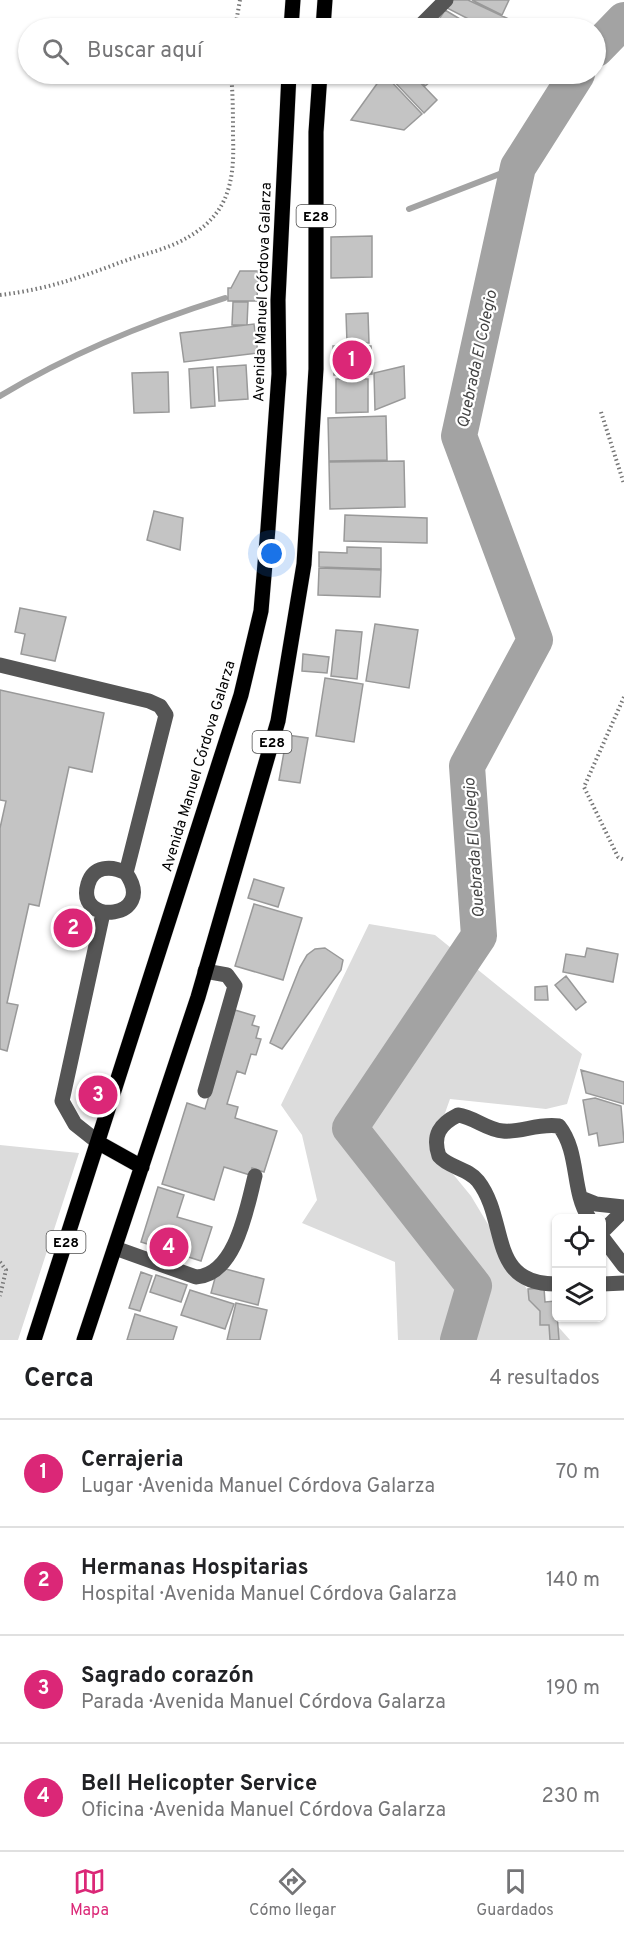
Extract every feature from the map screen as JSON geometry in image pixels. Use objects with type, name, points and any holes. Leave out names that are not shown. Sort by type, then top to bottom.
[{"type":"main road","points":[[292,18],[293,0]]},
{"type":"main road","points":[[324,18],[327,1]]},
{"type":"main road","name":"Avenida Manuel Córdova Galarza","points":[[34,1340],[242,695],[261,611],[279,374],[278,300],[288,84]]},
{"type":"main road","name":"E28","points":[[84,1340],[205,971],[278,721],[293,642],[304,564],[316,369],[316,132],[319,84]]},
{"type":"main road","points":[[99,1143],[142,1167]]},
{"type":"street","points":[[428,18],[446,0]]},
{"type":"street","points":[[0,665],[149,701],[160,706],[166,715],[126,873]]},
{"type":"street","points":[[106,867],[117,868],[126,873],[132,882],[133,891],[130,902],[123,909],[114,913],[103,913],[94,907],[88,899],[86,888],[89,879],[96,871],[106,867]]},
{"type":"street","points":[[99,1143],[75,1124],[62,1101],[103,913]]},
{"type":"street","points":[[205,971],[227,975],[236,986],[205,1091]]},
{"type":"street","points":[[552,1284],[531,1281],[512,1269],[487,1197],[474,1177],[439,1156],[436,1140],[438,1131],[445,1122],[458,1115],[471,1117],[500,1131],[546,1124],[559,1126],[569,1139],[587,1214]]},
{"type":"street","points":[[115,1248],[196,1277],[207,1275],[234,1248],[255,1176]]},
{"type":"street","points":[[581,1198],[596,1204],[624,1208]]},
{"type":"street","points":[[606,1228],[624,1208]]},
{"type":"street","points":[[606,1243],[624,1266]]},
{"type":"street","points":[[606,1284],[624,1283]]},
{"type":"path","points":[[237,18],[240,0]]},
{"type":"path","points":[[0,295],[41,290],[90,275],[178,243],[203,228],[219,211],[232,184],[234,157],[231,84]]},
{"type":"path","points":[[602,412],[624,484]]},
{"type":"path","points":[[624,697],[584,787],[618,857],[624,860]]},
{"type":"path","points":[[0,1262],[6,1270],[0,1296]]},
{"type":"shaded area","points":[[369,924],[435,935],[582,1054],[567,1104],[546,1109],[450,1099],[440,1127],[448,1168],[471,1196],[531,1296],[570,1340],[398,1340],[395,1262],[302,1223],[317,1200],[302,1135],[281,1105]]},
{"type":"shaded area","points":[[0,1145],[79,1153],[18,1340],[0,1340]]},
{"type":"building","points":[[452,0],[468,0],[507,18],[466,18],[447,8]]},
{"type":"building","points":[[472,0],[509,0],[502,15]]},
{"type":"building","points":[[445,10],[458,18],[440,18]]},
{"type":"building","points":[[377,84],[394,84],[422,114],[404,130],[351,120]]},
{"type":"building","points":[[396,84],[422,84],[437,100],[424,113]]},
{"type":"building","points":[[372,236],[372,277],[331,278],[331,237]]},
{"type":"building","points":[[240,271],[258,271],[257,301],[228,301],[228,288],[231,288]]},
{"type":"building","points":[[233,302],[248,302],[247,325],[232,325]]},
{"type":"building","points":[[368,313],[369,343],[347,343],[346,314]]},
{"type":"building","points":[[254,324],[258,353],[184,362],[180,333]]},
{"type":"building","points":[[333,346],[371,346],[372,374],[334,375]]},
{"type":"building","points":[[246,365],[248,399],[219,401],[217,367]]},
{"type":"building","points":[[404,366],[405,398],[375,410],[374,373]]},
{"type":"building","points":[[213,367],[215,406],[191,408],[189,369]]},
{"type":"building","points":[[168,372],[169,412],[134,413],[132,373]]},
{"type":"building","points":[[336,379],[368,379],[368,412],[336,413]]},
{"type":"building","points":[[386,416],[387,460],[329,461],[328,418]]},
{"type":"building","points":[[404,461],[405,507],[330,509],[329,462]]},
{"type":"building","points":[[154,511],[183,518],[180,550],[147,540]]},
{"type":"building","points":[[345,515],[427,518],[427,543],[344,541]]},
{"type":"building","points":[[347,547],[381,548],[381,569],[319,567],[319,552],[347,553]]},
{"type":"building","points":[[319,568],[381,570],[380,597],[318,595]]},
{"type":"building","points":[[20,608],[66,617],[55,661],[21,654],[25,634],[15,632]]},
{"type":"building","points":[[375,624],[418,630],[409,688],[366,681]]},
{"type":"building","points":[[336,630],[362,632],[357,679],[331,676]]},
{"type":"building","points":[[303,654],[329,657],[327,673],[302,671]]},
{"type":"building","points":[[325,678],[363,684],[354,742],[316,736]]},
{"type":"building","points":[[0,690],[104,713],[92,772],[69,767],[39,906],[29,904],[7,1003],[18,1005],[7,1051],[0,1049],[0,828],[6,801],[0,800]]},
{"type":"building","points":[[287,735],[308,738],[300,783],[279,780]]},
{"type":"building","points":[[254,879],[284,888],[278,907],[248,898]]},
{"type":"building","points":[[254,904],[302,918],[283,980],[235,966]]},
{"type":"building","points":[[325,948],[343,960],[341,970],[282,1049],[270,1043],[300,967],[307,955],[315,949]]},
{"type":"building","points":[[587,948],[618,954],[613,982],[563,972],[566,954],[585,957]]},
{"type":"building","points":[[566,976],[586,1002],[576,1010],[555,985]]},
{"type":"building","points":[[547,986],[548,1000],[535,1000],[535,987]]},
{"type":"building","points":[[235,1010],[255,1016],[252,1025],[259,1027],[256,1038],[261,1039],[256,1055],[251,1054],[245,1074],[237,1071],[227,1104],[238,1107],[235,1118],[277,1131],[264,1172],[252,1168],[250,1175],[224,1167],[214,1200],[162,1184],[187,1103],[205,1109]]},
{"type":"building","points":[[581,1070],[624,1082],[624,1104],[586,1093]]},
{"type":"building","points":[[595,1098],[621,1106],[624,1142],[599,1146],[597,1133],[589,1135],[583,1100]]},
{"type":"building","points":[[158,1187],[184,1195],[177,1217],[212,1227],[201,1261],[141,1242]]},
{"type":"building","points":[[218,1267],[264,1279],[258,1305],[211,1293]]},
{"type":"building","points":[[141,1272],[152,1276],[140,1311],[129,1308]]},
{"type":"building","points":[[156,1275],[187,1285],[181,1302],[150,1292]]},
{"type":"building","points":[[544,1288],[545,1302],[552,1301],[552,1322],[558,1322],[559,1340],[550,1340],[549,1325],[540,1325],[540,1311],[529,1300],[528,1289]]},
{"type":"building","points":[[190,1290],[234,1304],[225,1329],[181,1315]]},
{"type":"building","points":[[236,1303],[267,1310],[260,1340],[227,1340]]},
{"type":"building","points":[[135,1314],[177,1327],[173,1340],[127,1340]]},
{"type":"waterway","name":"Quebrada El Colegio","points":[[606,39],[624,20]]},
{"type":"waterway","name":"Quebrada El Colegio","points":[[458,1340],[474,1286],[350,1128],[479,936],[467,766],[535,640],[459,436],[518,167],[571,84]]},
{"type":"waterway","points":[[409,209],[518,167]]},
{"type":"waterway","points":[[0,396],[54,366],[109,340],[225,298]]},
{"type":"place","name":"Cerrajeria","points":[[352,360]]},
{"type":"place","name":"Hermanas Hospitarias","points":[[73,928]]},
{"type":"place","name":"Sagrado corazón","points":[[98,1095]]},
{"type":"place","name":"Bell Helicopter Service","points":[[169,1247]]}]
